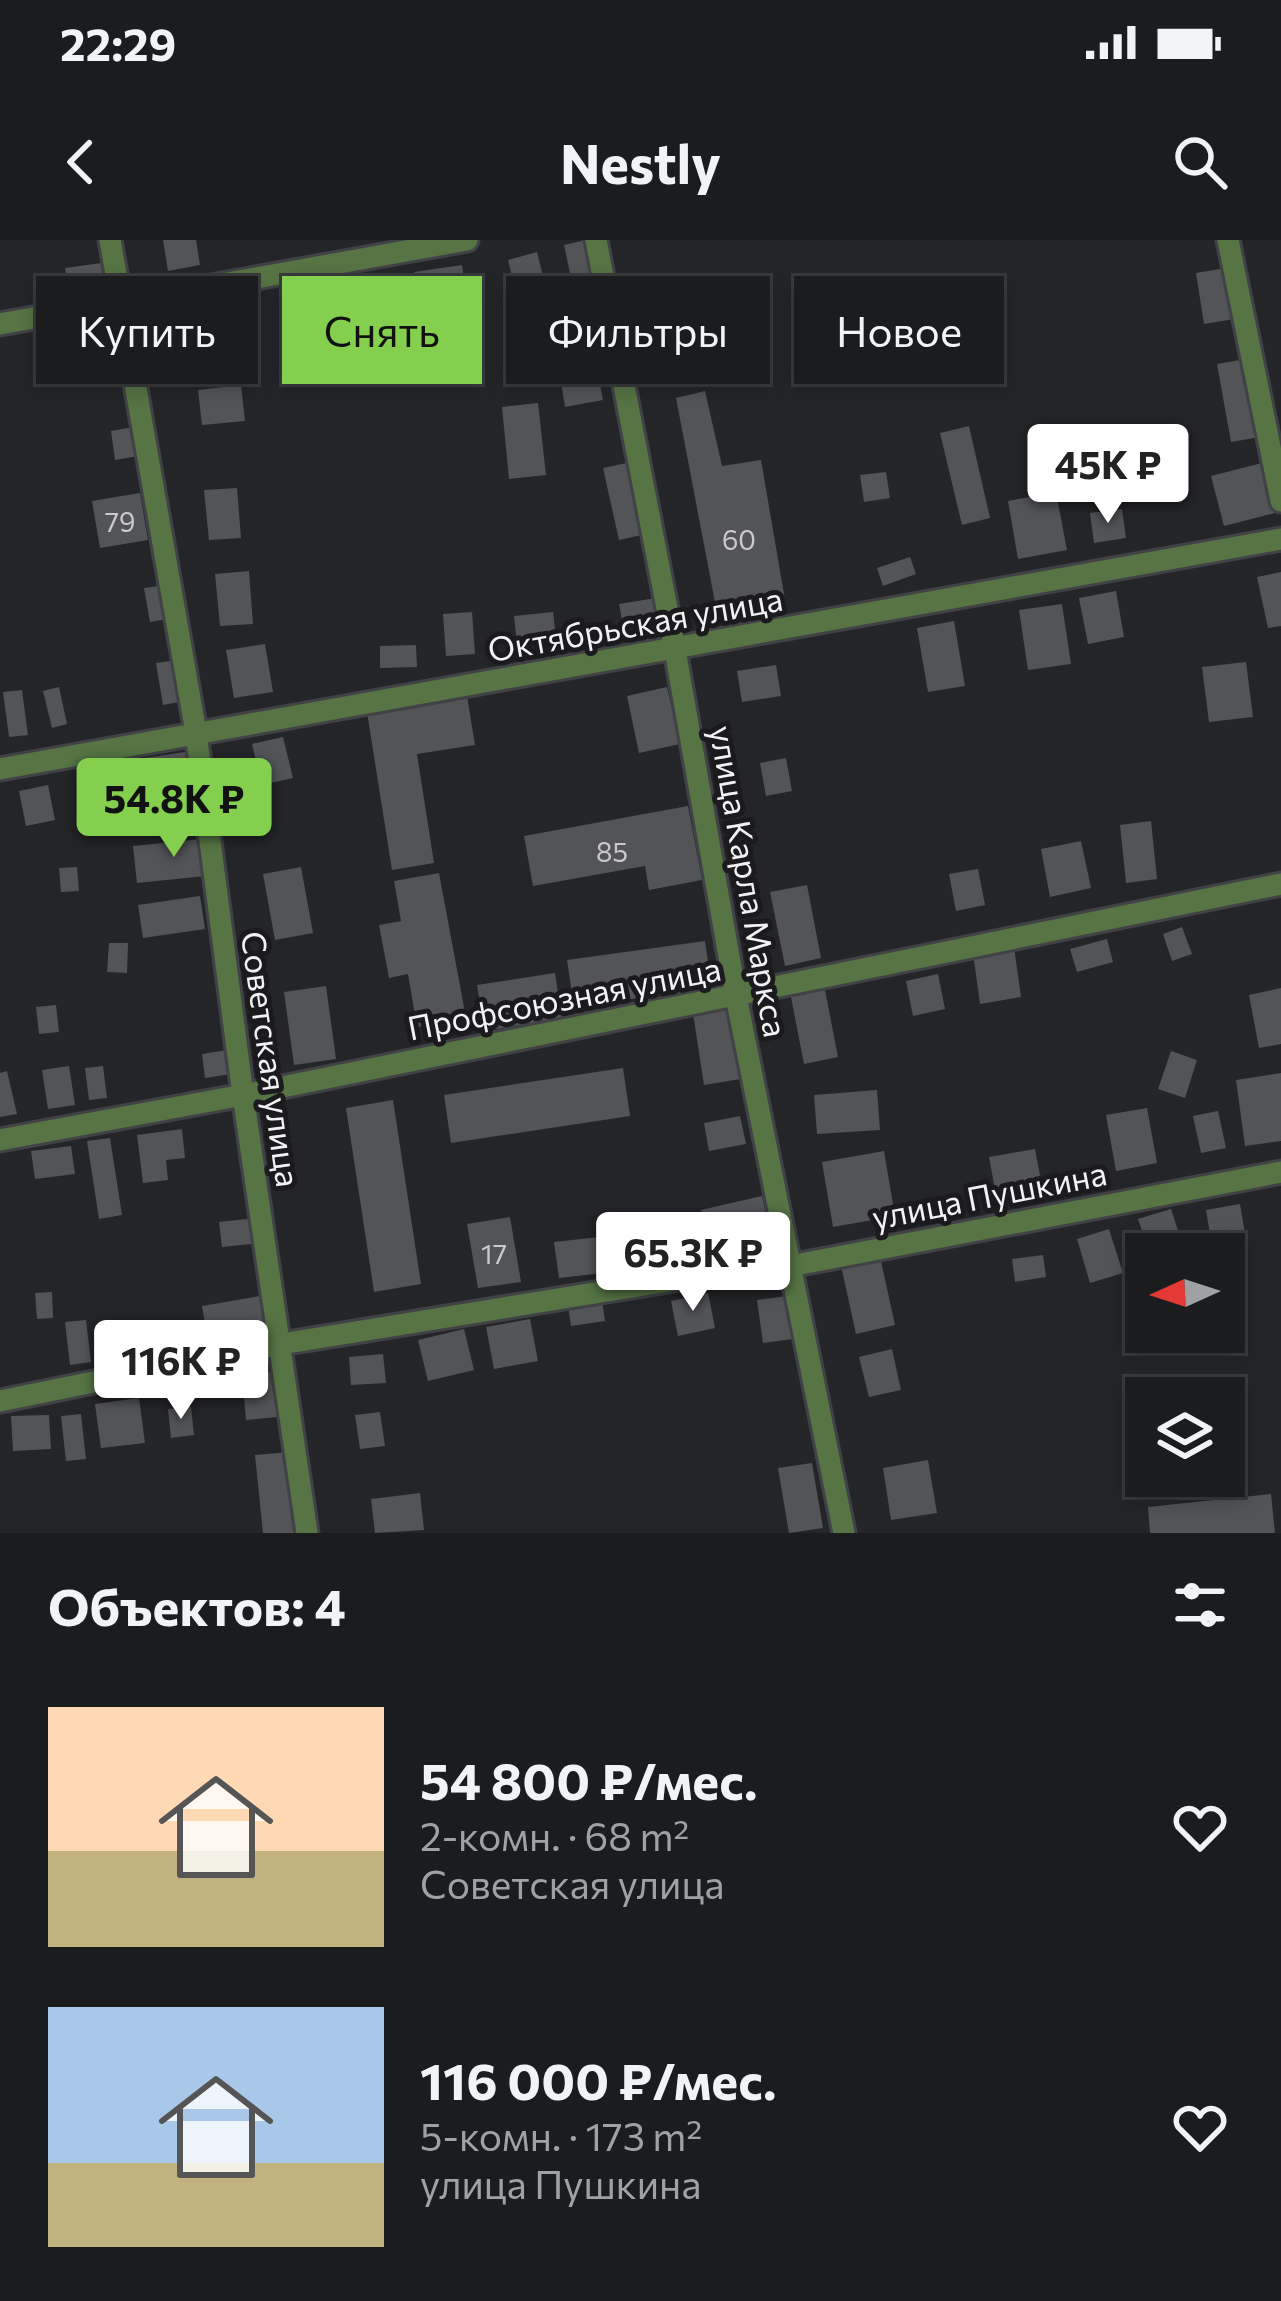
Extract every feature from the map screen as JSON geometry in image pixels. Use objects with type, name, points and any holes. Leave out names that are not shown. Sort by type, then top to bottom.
[{"type":"street","name":"Советская улица","points":[[110,240],[116,276]]},
{"type":"street","points":[[258,279],[467,240]]},
{"type":"street","name":"улица Карла Маркса","points":[[596,240],[736,996],[844,1533]]},
{"type":"street","points":[[1228,240],[1281,501]]},
{"type":"street","points":[[0,324],[36,318]]},
{"type":"street","name":"Советская улица","points":[[134,384],[196,734],[307,1533]]},
{"type":"street","name":"Октябрьская улица","points":[[0,769],[1281,539]]},
{"type":"street","name":"Профсоюзная улица","points":[[0,1140],[1281,884]]},
{"type":"street","name":"улица Пушкина","points":[[0,1401],[280,1344],[724,1272],[790,1266],[1281,1172]]},
{"type":"building","points":[[163,240],[196,240],[200,265],[168,271]]},
{"type":"building","points":[[598,240],[605,270],[571,276],[564,245]]},
{"type":"building","points":[[537,252],[543,276],[512,276],[508,260]]},
{"type":"building","points":[[101,263],[103,276],[66,276],[65,268]]},
{"type":"building","points":[[462,265],[464,276],[415,276],[414,272]]},
{"type":"building","points":[[1226,268],[1234,319],[1204,324],[1196,273]]},
{"type":"building","points":[[1246,359],[1260,437],[1231,442],[1217,364]]},
{"type":"building","points":[[561,384],[600,384],[603,400],[565,407]]},
{"type":"building","points":[[241,385],[245,421],[202,425],[198,390]]},
{"type":"building","points":[[705,391],[722,466],[761,460],[786,606],[718,618],[676,398]]},
{"type":"building","points":[[538,403],[546,475],[509,479],[502,407]]},
{"type":"building","points":[[969,426],[990,518],[962,525],[940,433]]},
{"type":"building","points":[[134,427],[139,456],[115,460],[111,431]]},
{"type":"building","points":[[636,461],[651,533],[619,540],[603,468]]},
{"type":"building","points":[[1262,463],[1275,513],[1224,526],[1211,476]]},
{"type":"building","points":[[886,472],[890,498],[864,502],[860,475]]},
{"type":"building","points":[[237,488],[241,538],[209,540],[204,490]]},
{"type":"building","points":[[1056,492],[1067,550],[1018,559],[1008,501]]},
{"type":"building","points":[[140,493],[148,540],[100,548],[92,501]]},
{"type":"building","points":[[1122,509],[1126,538],[1094,543],[1090,513]]},
{"type":"building","points":[[910,557],[916,574],[883,586],[877,568]]},
{"type":"building","points":[[249,571],[253,624],[220,626],[215,574]]},
{"type":"building","points":[[1281,572],[1281,626],[1268,628],[1257,577]]},
{"type":"building","points":[[174,584],[179,617],[150,622],[144,588]]},
{"type":"building","points":[[1116,591],[1124,637],[1088,644],[1079,598]]},
{"type":"building","points":[[656,598],[659,620],[623,626],[619,604]]},
{"type":"building","points":[[1062,604],[1071,664],[1028,670],[1019,610]]},
{"type":"building","points":[[472,612],[475,654],[446,656],[443,614]]},
{"type":"building","points":[[553,612],[556,639],[517,643],[514,616]]},
{"type":"building","points":[[954,621],[965,686],[928,692],[917,628]]},
{"type":"building","points":[[265,644],[273,692],[234,698],[226,650]]},
{"type":"building","points":[[416,645],[417,667],[380,668],[380,646]]},
{"type":"building","points":[[184,659],[190,700],[163,705],[156,663]]},
{"type":"building","points":[[1246,662],[1253,717],[1209,722],[1202,667]]},
{"type":"building","points":[[776,665],[781,696],[742,702],[737,671]]},
{"type":"building","points":[[59,687],[67,724],[52,728],[43,691]]},
{"type":"building","points":[[667,687],[680,744],[639,753],[627,696]]},
{"type":"building","points":[[22,690],[28,735],[9,737],[3,692]]},
{"type":"building","points":[[467,696],[475,745],[417,754],[434,863],[392,870],[367,712]]},
{"type":"building","points":[[283,737],[293,778],[262,785],[252,744]]},
{"type":"building","points":[[198,750],[202,780],[143,788],[138,759]]},
{"type":"building","points":[[786,758],[792,791],[766,796],[760,763]]},
{"type":"building","points":[[48,785],[55,820],[26,826],[19,791]]},
{"type":"building","points":[[688,806],[702,880],[649,890],[645,866],[533,886],[524,836]]},
{"type":"building","points":[[1151,821],[1157,879],[1126,883],[1120,825]]},
{"type":"building","points":[[211,838],[215,875],[137,883],[133,846]]},
{"type":"building","points":[[1081,841],[1091,888],[1050,897],[1041,849]]},
{"type":"building","points":[[77,867],[79,891],[61,892],[59,868]]},
{"type":"building","points":[[301,867],[313,933],[275,940],[263,874]]},
{"type":"building","points":[[978,869],[985,905],[956,911],[949,874]]},
{"type":"building","points":[[439,873],[466,1018],[417,1027],[408,974],[389,978],[379,925],[401,921],[394,881]]},
{"type":"building","points":[[807,885],[821,958],[785,966],[770,892]]},
{"type":"building","points":[[200,896],[205,929],[143,938],[138,905]]},
{"type":"building","points":[[1182,927],[1192,954],[1172,961],[1163,934]]},
{"type":"building","points":[[1107,939],[1113,962],[1077,972],[1070,949]]},
{"type":"building","points":[[705,941],[712,988],[574,1007],[567,960]]},
{"type":"building","points":[[109,943],[128,943],[127,973],[107,972]]},
{"type":"building","points":[[1014,947],[1021,997],[980,1004],[973,953]]},
{"type":"building","points":[[555,973],[562,1018],[485,1031],[477,985]]},
{"type":"building","points":[[938,974],[945,1009],[913,1016],[906,981]]},
{"type":"building","points":[[326,986],[336,1059],[294,1065],[284,992]]},
{"type":"building","points":[[1281,988],[1281,1044],[1259,1048],[1249,995]]},
{"type":"building","points":[[825,990],[838,1057],[804,1064],[791,997]]},
{"type":"building","points":[[56,1005],[59,1032],[39,1034],[36,1007]]},
{"type":"building","points":[[735,1006],[747,1078],[704,1085],[693,1013]]},
{"type":"building","points":[[246,1047],[250,1071],[205,1078],[202,1054]]},
{"type":"building","points":[[1171,1051],[1197,1060],[1185,1098],[1158,1089]]},
{"type":"building","points":[[69,1066],[75,1105],[48,1109],[42,1070]]},
{"type":"building","points":[[103,1066],[107,1098],[89,1100],[85,1068]]},
{"type":"building","points":[[623,1068],[630,1116],[451,1143],[444,1095]]},
{"type":"building","points":[[7,1071],[17,1114],[0,1117],[0,1073]]},
{"type":"building","points":[[1281,1073],[1281,1141],[1245,1146],[1236,1080]]},
{"type":"building","points":[[877,1090],[880,1130],[817,1134],[814,1095]]},
{"type":"building","points":[[393,1100],[421,1284],[374,1292],[346,1108]]},
{"type":"building","points":[[1147,1108],[1157,1163],[1116,1171],[1106,1115]]},
{"type":"building","points":[[1218,1111],[1226,1148],[1201,1153],[1193,1116]]},
{"type":"building","points":[[740,1116],[746,1144],[709,1151],[704,1123]]},
{"type":"building","points":[[182,1129],[185,1158],[166,1160],[168,1180],[143,1183],[137,1135]]},
{"type":"building","points":[[110,1138],[122,1215],[99,1219],[87,1141]]},
{"type":"building","points":[[71,1146],[75,1174],[35,1179],[31,1151]]},
{"type":"building","points":[[1035,1149],[1042,1186],[996,1195],[989,1157]]},
{"type":"building","points":[[884,1151],[895,1216],[833,1227],[822,1162]]},
{"type":"building","points":[[762,1196],[771,1236],[710,1250],[701,1210]]},
{"type":"building","points":[[1240,1204],[1245,1233],[1210,1233],[1206,1210]]},
{"type":"building","points":[[1171,1209],[1179,1233],[1143,1233],[1138,1219]]},
{"type":"building","points":[[266,1217],[269,1242],[222,1247],[219,1222]]},
{"type":"building","points":[[510,1217],[521,1282],[478,1288],[467,1224]]},
{"type":"building","points":[[1109,1229],[1123,1273],[1090,1283],[1077,1239]]},
{"type":"building","points":[[599,1237],[604,1273],[559,1278],[554,1242]]},
{"type":"building","points":[[879,1252],[895,1325],[856,1334],[840,1261]]},
{"type":"building","points":[[1043,1255],[1046,1277],[1015,1282],[1012,1259]]},
{"type":"building","points":[[52,1292],[53,1318],[37,1319],[35,1293]]},
{"type":"building","points":[[277,1293],[282,1323],[207,1336],[202,1306]]},
{"type":"building","points":[[708,1293],[715,1328],[678,1336],[671,1301]]},
{"type":"building","points":[[787,1296],[793,1339],[763,1343],[757,1300]]},
{"type":"building","points":[[602,1300],[605,1321],[571,1326],[568,1305]]},
{"type":"building","points":[[530,1319],[538,1361],[494,1369],[486,1327]]},
{"type":"building","points":[[86,1320],[91,1362],[70,1365],[65,1322]]},
{"type":"building","points":[[464,1329],[474,1370],[428,1381],[418,1340]]},
{"type":"building","points":[[892,1349],[901,1390],[869,1397],[859,1357]]},
{"type":"building","points":[[383,1354],[386,1383],[351,1385],[349,1357]]},
{"type":"building","points":[[283,1371],[287,1416],[246,1420],[242,1375]]},
{"type":"building","points":[[139,1398],[145,1443],[101,1448],[95,1404]]},
{"type":"building","points":[[191,1407],[194,1435],[171,1438],[168,1409]]},
{"type":"building","points":[[380,1412],[385,1446],[360,1449],[355,1415]]},
{"type":"building","points":[[81,1414],[86,1459],[66,1461],[61,1416]]},
{"type":"building","points":[[49,1415],[51,1449],[13,1451],[11,1416]]},
{"type":"building","points":[[289,1452],[297,1533],[263,1533],[255,1455]]},
{"type":"building","points":[[928,1460],[937,1513],[891,1520],[883,1468]]},
{"type":"building","points":[[812,1463],[823,1528],[789,1533],[778,1468]]},
{"type":"building","points":[[420,1493],[424,1530],[375,1533],[371,1499]]},
{"type":"building","points":[[1271,1494],[1275,1533],[1150,1533],[1148,1507]]}]
